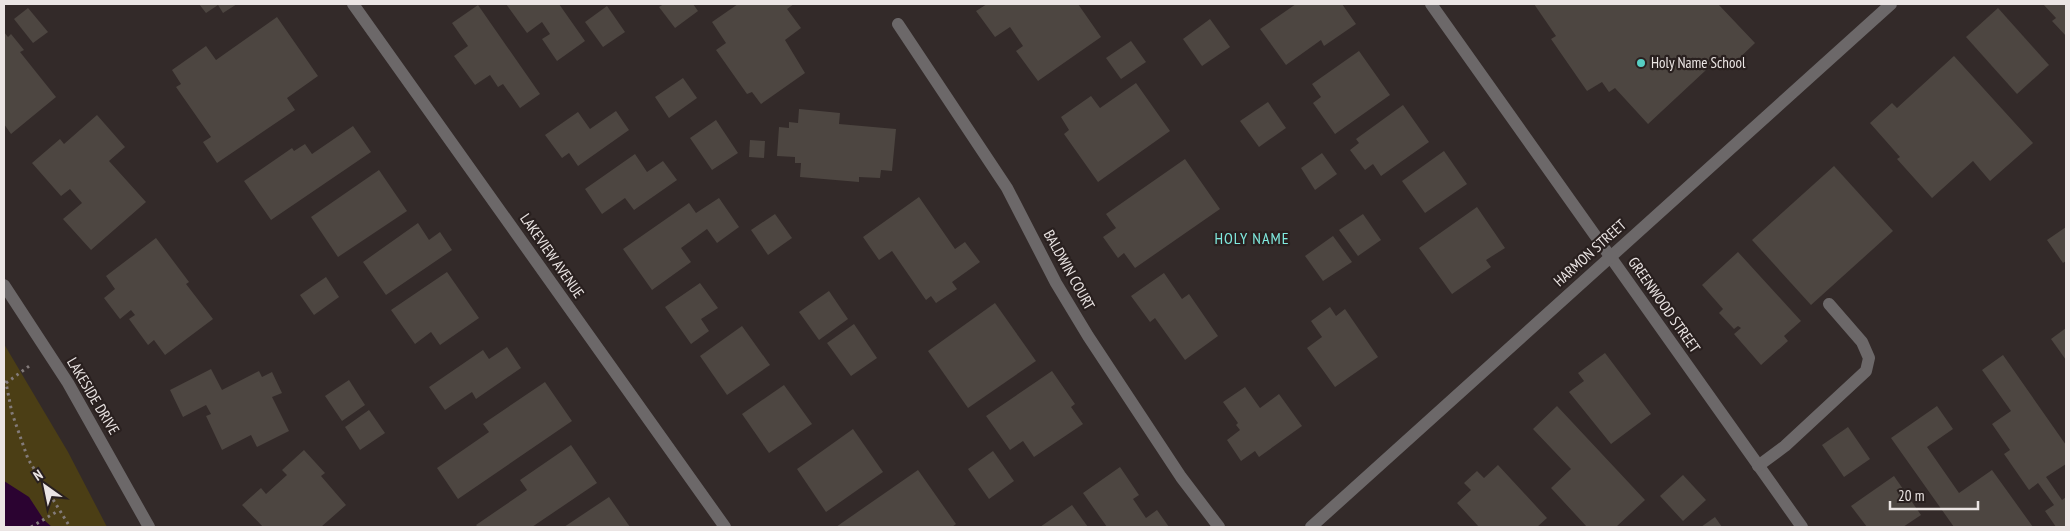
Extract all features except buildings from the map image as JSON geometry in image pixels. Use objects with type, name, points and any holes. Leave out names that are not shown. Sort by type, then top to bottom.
[{"type":"street","name":"LAKEVIEW AVENUE","points":[[353,4],[725,527]]},
{"type":"street","name":"GREENWOOD STREET","points":[[1431,4],[1802,527]]},
{"type":"street","name":"HARMON STREET","points":[[1311,527],[1891,4]]},
{"type":"street","name":"BALDWIN COURT","points":[[898,24],[1007,188],[1056,283],[1088,336],[1181,477],[1219,527]]},
{"type":"street","name":"LAKESIDE DRIVE","points":[[4,285],[87,415],[149,527]]},
{"type":"street","points":[[1758,466],[1785,446],[1866,371],[1869,358],[1862,342],[1828,304]]},
{"type":"path","points":[[48,352],[5,382],[12,412],[28,459],[58,511],[70,527]]},
{"type":"path","points":[[31,527],[58,511]]},
{"type":"shaded area","points":[[4,344],[68,452],[107,527],[4,527]]},
{"type":"shaded area","points":[[4,481],[29,497],[44,520],[52,527],[4,527]]},
{"type":"place","name":"Holy Name School","points":[[1641,63]]},
{"type":"district","name":"HOLY NAME","points":[[1252,238]]}]
